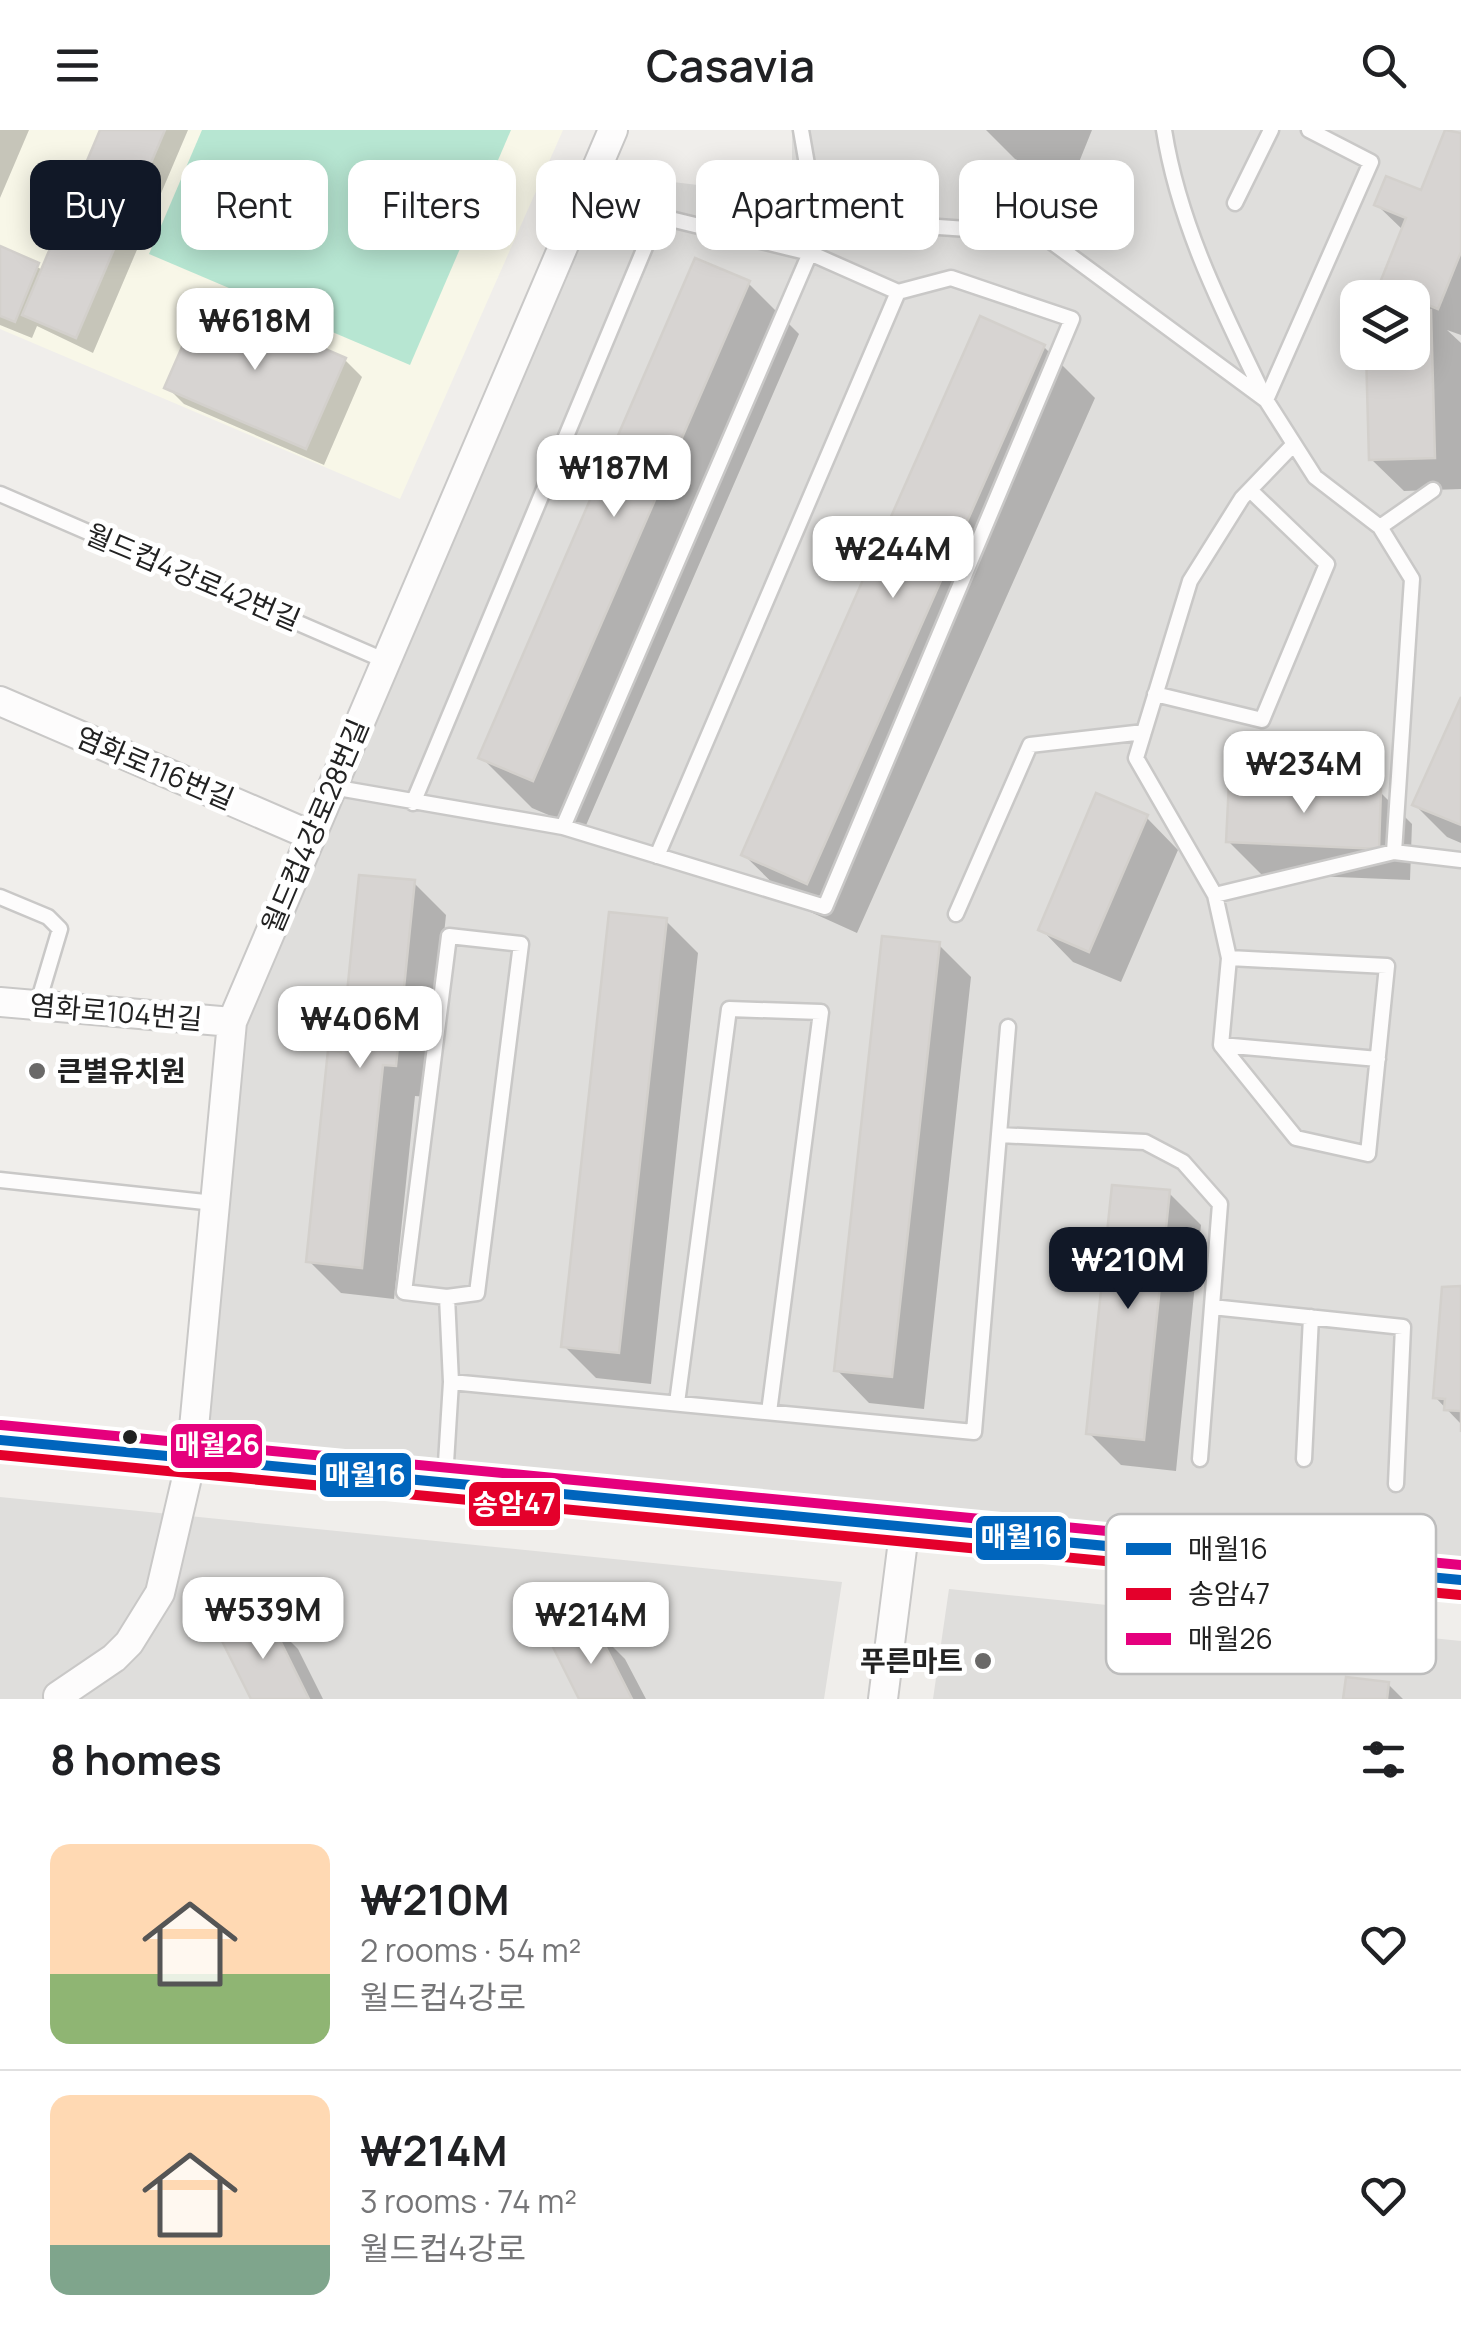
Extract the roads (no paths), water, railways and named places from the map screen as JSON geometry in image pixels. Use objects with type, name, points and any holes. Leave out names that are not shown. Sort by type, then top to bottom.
[{"type":"street","name":"월드컵4강로28번길","points":[[58,1696],[114,1658],[128,1643],[154,1604],[172,1550],[191,1460],[232,1022],[614,130]]},
{"type":"street","name":"염화로116번길","points":[[0,700],[310,834]]},
{"type":"street","name":"염화로104번길","points":[[0,1002],[232,1022]]},
{"type":"street","points":[[0,1440],[1106,1546]]},
{"type":"street","points":[[883,1699],[905,1526]]},
{"type":"street","points":[[1436,1578],[1461,1580]]},
{"type":"lane","points":[[800,130],[812,193],[866,222],[1041,234],[1266,400]]},
{"type":"lane","points":[[1164,130],[1184,214],[1211,284],[1266,400],[1315,476],[1380,527],[1412,579],[1394,852]]},
{"type":"lane","points":[[1235,203],[1271,130]]},
{"type":"lane","points":[[1266,400],[1371,162],[1310,130]]},
{"type":"lane","points":[[331,786],[413,803],[563,827],[825,907],[1072,319],[950,278],[898,292],[810,253],[658,216],[413,803]]},
{"type":"lane","points":[[563,827],[810,253]]},
{"type":"lane","points":[[657,856],[898,292]]},
{"type":"lane","points":[[1229,958],[1387,966],[1368,1154],[1296,1138],[1221,1045],[1229,958],[1214,895],[1136,758],[1190,581],[1250,490],[1294,444]]},
{"type":"lane","points":[[1156,694],[1262,720],[1327,564],[1250,490]]},
{"type":"lane","points":[[1380,527],[1433,490]]},
{"type":"lane","name":"월드컵4강로42번길","points":[[0,494],[386,660]]},
{"type":"lane","points":[[956,914],[1030,744],[1144,732]]},
{"type":"lane","points":[[1214,895],[1394,852],[1461,860]]},
{"type":"lane","points":[[0,898],[48,917],[60,929],[37,1006]]},
{"type":"lane","points":[[449,936],[521,944],[477,1293],[447,1297],[404,1292],[449,936]]},
{"type":"lane","points":[[677,1404],[729,1009],[822,1012],[769,1412]]},
{"type":"lane","points":[[451,1382],[974,1432],[1008,1027]]},
{"type":"lane","points":[[1221,1045],[1378,1059]]},
{"type":"lane","points":[[999,1135],[1145,1142],[1183,1162],[1220,1204],[1200,1459]]},
{"type":"lane","points":[[0,1180],[214,1203]]},
{"type":"lane","points":[[444,1485],[451,1382],[447,1297]]},
{"type":"lane","points":[[1212,1308],[1404,1326],[1396,1484]]},
{"type":"lane","points":[[1304,1459],[1311,1318]]},
{"type":"place","name":"큰별유치원","points":[[37,1071]]},
{"type":"place","name":"푸른마트","points":[[983,1661]]}]
